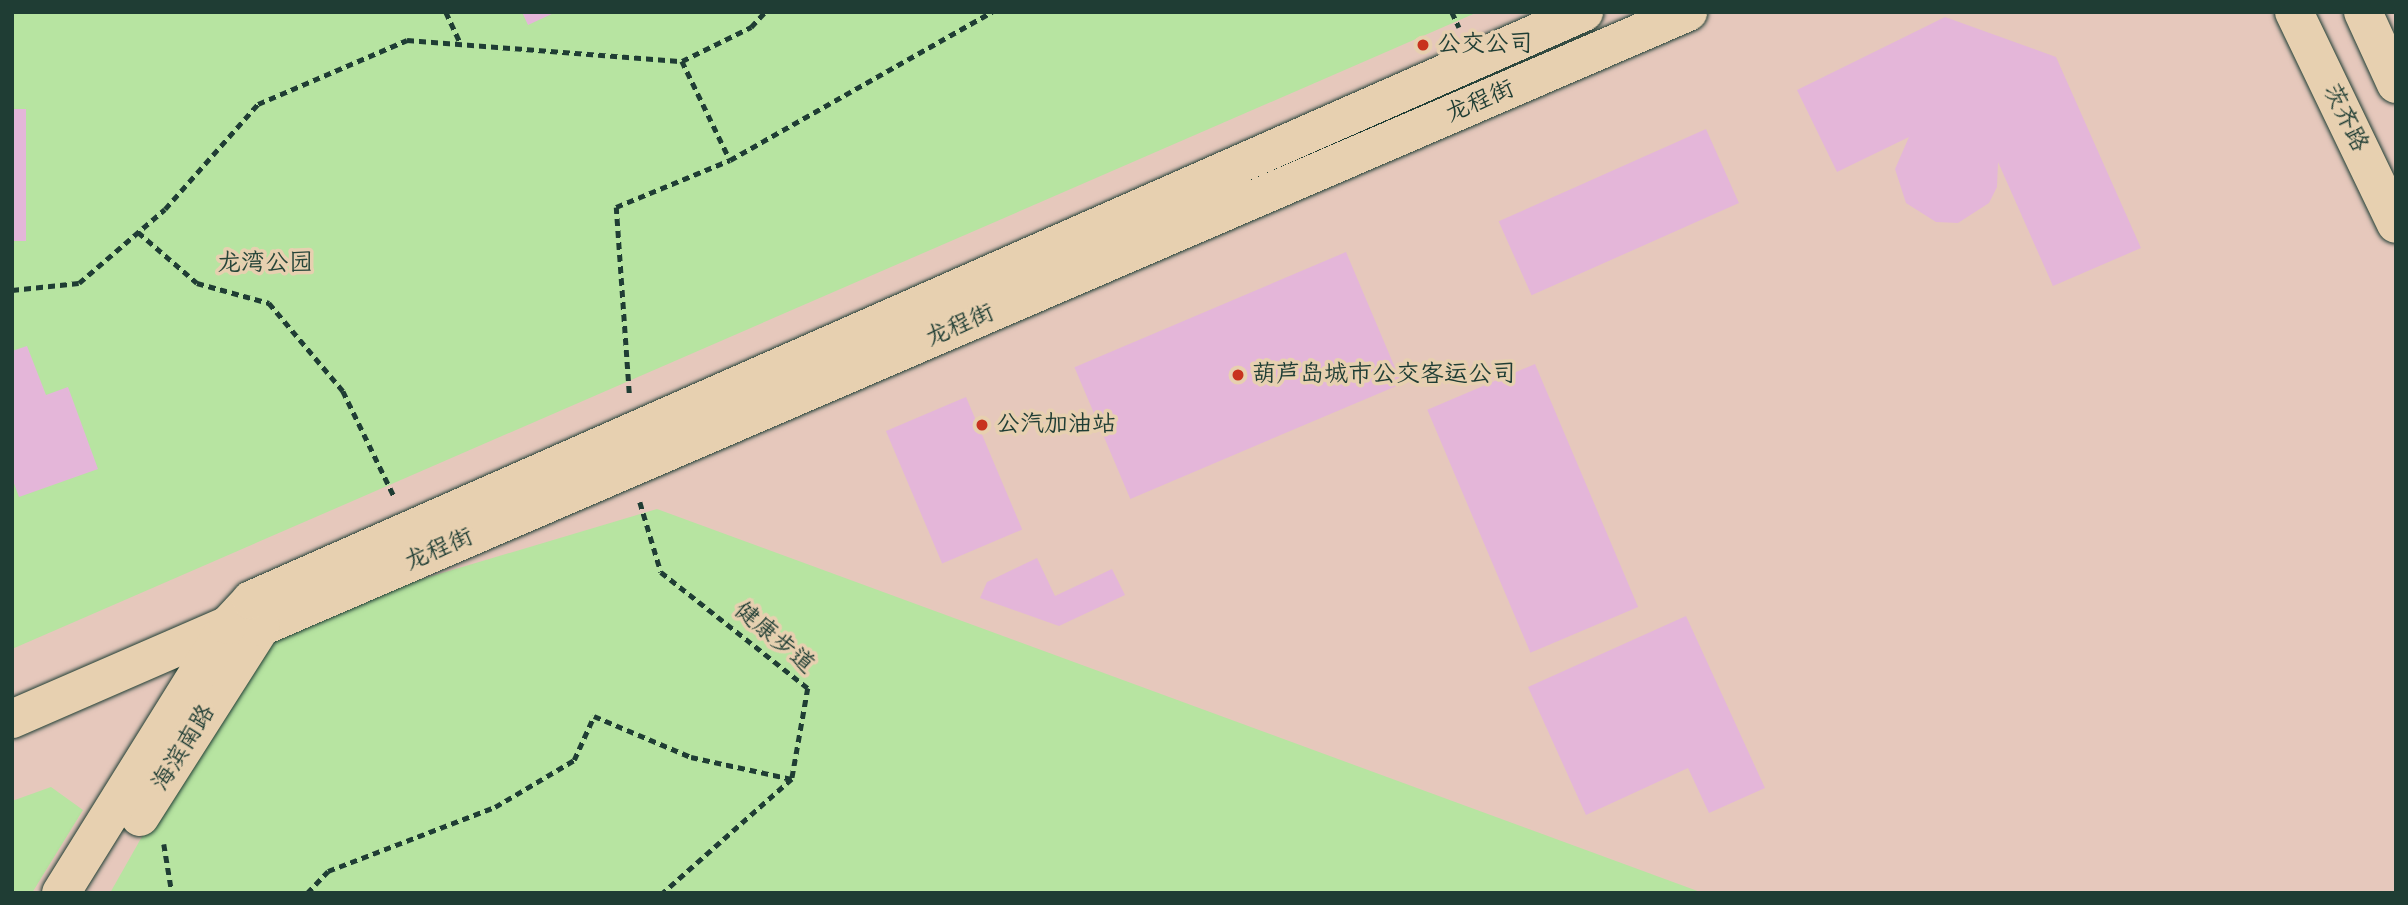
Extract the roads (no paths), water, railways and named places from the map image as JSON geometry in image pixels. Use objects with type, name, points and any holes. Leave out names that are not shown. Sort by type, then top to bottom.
[{"type":"main road","name":"龙程街","points":[[247,617],[410,530],[631,450],[1584,12]]},
{"type":"main road","name":"龙程街","points":[[12,719],[631,450],[1688,12]]},
{"type":"main road","name":"茨齐路","points":[[2294,12],[2396,224]]},
{"type":"main road","points":[[2363,12],[2396,84]]},
{"type":"main road","name":"海滨南路","points":[[61,893],[247,617]]},
{"type":"main road","name":"海滨南路","points":[[92,893],[247,617]]},
{"type":"place","name":"公交公司","points":[[1423,45]]},
{"type":"place","name":"葫芦岛城市公交客运公司","points":[[1238,375]]},
{"type":"place","name":"公汽加油站","points":[[982,425]]},
{"type":"park label","name":"龙湾公园","points":[[265,264]]}]
